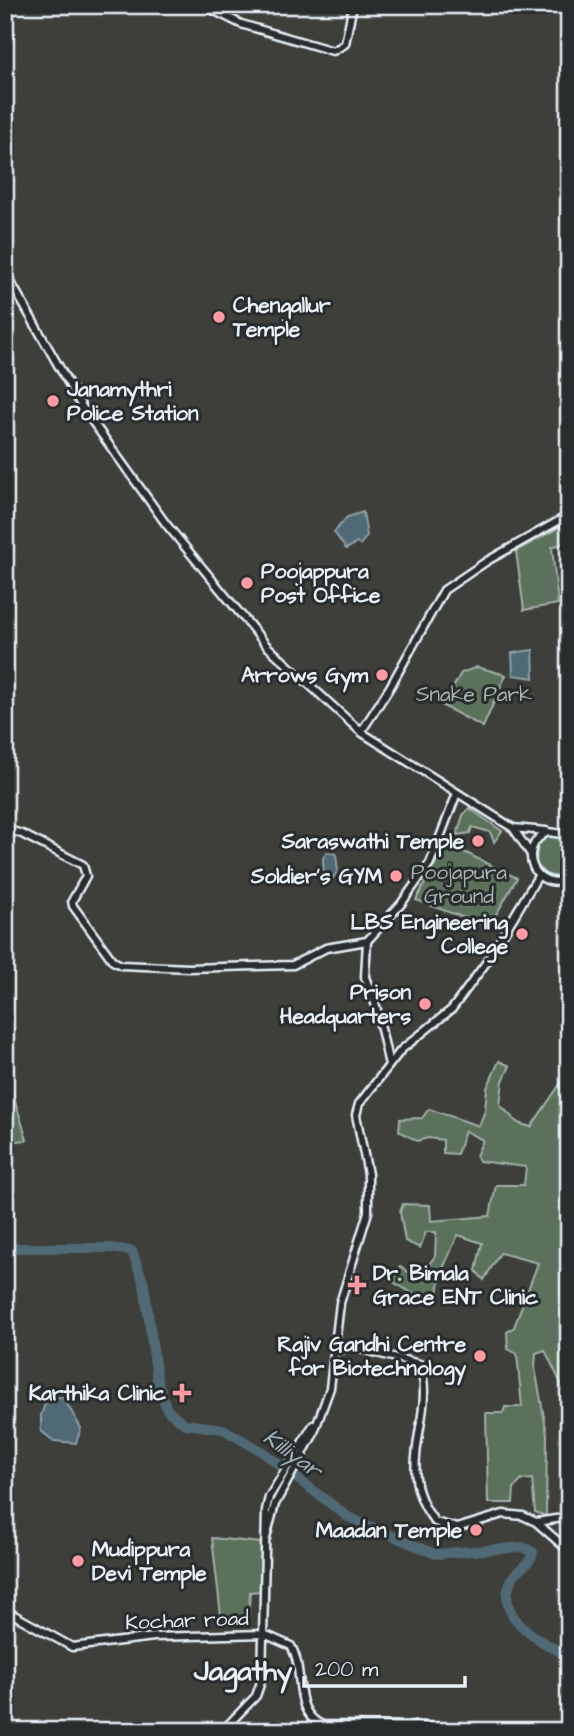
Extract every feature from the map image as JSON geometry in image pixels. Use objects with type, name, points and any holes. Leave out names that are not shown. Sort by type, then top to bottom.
[{"type":"main road","points":[[204,5],[241,24],[333,51],[345,44],[353,5]]},
{"type":"main road","points":[[5,272],[82,407],[166,524],[267,646],[361,732],[513,828],[530,853],[532,868],[538,876],[550,882],[569,878]]},
{"type":"main road","points":[[361,732],[390,687],[444,590],[486,561],[569,515]]},
{"type":"main road","points":[[5,829],[22,834],[83,865],[86,876],[72,901],[73,905],[113,961],[121,965],[189,968],[293,965],[326,948],[367,941],[401,904],[430,863],[457,793]]},
{"type":"main road","points":[[513,828],[569,835]]},
{"type":"main road","points":[[530,853],[536,840],[548,832]]},
{"type":"main road","points":[[266,1538],[275,1504],[330,1388],[341,1303],[370,1199],[356,1115],[359,1104],[401,1050],[452,1009],[488,960],[538,876]]},
{"type":"main road","points":[[367,941],[365,977],[376,1006],[389,1065]]},
{"type":"main road","points":[[335,1351],[353,1347],[420,1364],[426,1392],[414,1454],[414,1475],[419,1494],[435,1522],[457,1528],[503,1514],[515,1514],[536,1522],[569,1551]]},
{"type":"main road","points":[[222,1731],[256,1696],[262,1679],[266,1510],[270,1497],[299,1456]]},
{"type":"main road","points":[[536,1522],[569,1517]]},
{"type":"main road","name":"Kochar road","points":[[5,1610],[72,1647],[154,1637],[264,1634],[292,1646],[299,1667],[302,1699],[313,1721],[322,1725],[424,1726],[444,1731]]},
{"type":"green space","points":[[569,522],[569,541],[552,547],[558,604],[524,610],[516,551]]},
{"type":"green space","name":"Snake Park","points":[[477,667],[506,675],[483,727],[443,706],[461,673]]},
{"type":"green space","points":[[469,808],[502,831],[494,842],[490,832],[472,827],[470,833],[457,835],[463,815]]},
{"type":"green space","points":[[549,836],[569,840],[569,872],[558,877],[545,874],[536,864],[538,844]]},
{"type":"green space","name":"Poojapura Ground","points":[[446,843],[517,878],[489,927],[416,900]]},
{"type":"green space","points":[[499,1061],[510,1066],[503,1081],[500,1105],[518,1123],[531,1127],[569,1071],[569,1386],[563,1388],[545,1350],[536,1353],[535,1368],[547,1434],[546,1516],[535,1512],[532,1479],[522,1480],[514,1488],[513,1503],[488,1503],[486,1413],[503,1413],[505,1407],[522,1407],[517,1354],[508,1349],[507,1332],[514,1327],[538,1263],[500,1253],[484,1280],[476,1271],[482,1243],[458,1235],[440,1275],[438,1299],[424,1300],[388,1279],[400,1267],[419,1278],[435,1256],[436,1232],[426,1232],[420,1248],[405,1241],[400,1212],[403,1204],[430,1205],[431,1221],[490,1216],[496,1185],[524,1185],[526,1167],[479,1161],[476,1156],[483,1140],[465,1131],[457,1154],[443,1153],[443,1140],[428,1138],[417,1141],[399,1131],[400,1119],[422,1118],[429,1109],[479,1126],[485,1110],[487,1088]]},
{"type":"green space","points":[[5,1068],[27,1140],[10,1142],[5,1132]]},
{"type":"green space","points":[[212,1538],[262,1543],[260,1591],[250,1592],[248,1621],[221,1616]]},
{"type":"water","points":[[363,512],[367,536],[360,545],[357,543],[346,549],[334,532],[347,517]]},
{"type":"water","points":[[533,650],[534,678],[513,675],[512,653]]},
{"type":"water","points":[[327,852],[336,854],[338,871],[329,883],[324,882],[323,858]]},
{"type":"water","points":[[63,1397],[81,1428],[76,1443],[54,1441],[41,1431],[41,1415],[47,1398]]},
{"type":"waterway","name":"Killiyar","points":[[5,1248],[111,1248],[132,1251],[144,1284],[157,1379],[167,1410],[185,1424],[223,1429],[261,1451],[348,1517],[435,1554],[523,1547],[533,1552],[530,1560],[513,1577],[508,1592],[508,1604],[513,1616],[532,1635],[569,1657]]},
{"type":"place","name":"Chengallur Temple","points":[[219,317]]},
{"type":"place","name":"Janamythri Police Station","points":[[53,401]]},
{"type":"place","name":"Poojappura Post Office","points":[[247,583]]},
{"type":"place","name":"Arrows Gym","points":[[382,675]]},
{"type":"place","name":"Saraswathi Temple","points":[[478,841]]},
{"type":"place","name":"Soldier's GYM","points":[[396,876]]},
{"type":"place","name":"LBS Engineering College","points":[[522,934]]},
{"type":"place","name":"Prison Headquarters","points":[[425,1004]]},
{"type":"place","name":"Dr. Bimala Grace ENT Clinic","points":[[357,1285]]},
{"type":"place","name":"Rajiv Gandhi Centre for Biotechnology","points":[[480,1356]]},
{"type":"place","name":"Karthika Clinic","points":[[182,1393]]},
{"type":"place","name":"Maadan Temple","points":[[476,1530]]},
{"type":"place","name":"Mudippura Devi Temple","points":[[78,1561]]},
{"type":"district","name":"Jagathy","points":[[243,1670]]}]
